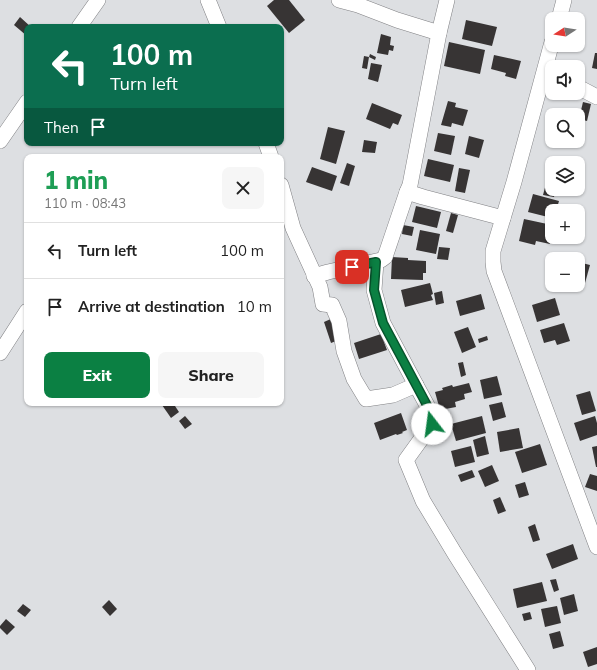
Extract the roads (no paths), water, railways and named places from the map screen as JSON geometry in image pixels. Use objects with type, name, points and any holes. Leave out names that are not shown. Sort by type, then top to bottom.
[{"type":"street","points":[[81,24],[98,0]]},
{"type":"street","points":[[208,0],[218,24]]},
{"type":"street","points":[[339,0],[358,5],[397,20],[439,33]]},
{"type":"street","points":[[314,276],[376,262],[385,257],[411,177],[439,33],[447,0]]},
{"type":"street","points":[[560,12],[564,0]]},
{"type":"street","points":[[545,82],[493,252],[494,271],[597,548]]},
{"type":"street","points":[[585,91],[597,97]]},
{"type":"street","points":[[0,141],[24,106]]},
{"type":"street","points":[[407,192],[503,218]]},
{"type":"street","points":[[284,196],[293,228],[320,287],[323,304],[332,305],[339,321],[344,352],[351,372],[366,399],[393,395],[416,385]]},
{"type":"street","points":[[376,262],[374,290],[383,323],[429,409],[432,424],[406,460],[423,501],[528,670]]},
{"type":"street","points":[[0,353],[24,316]]}]
